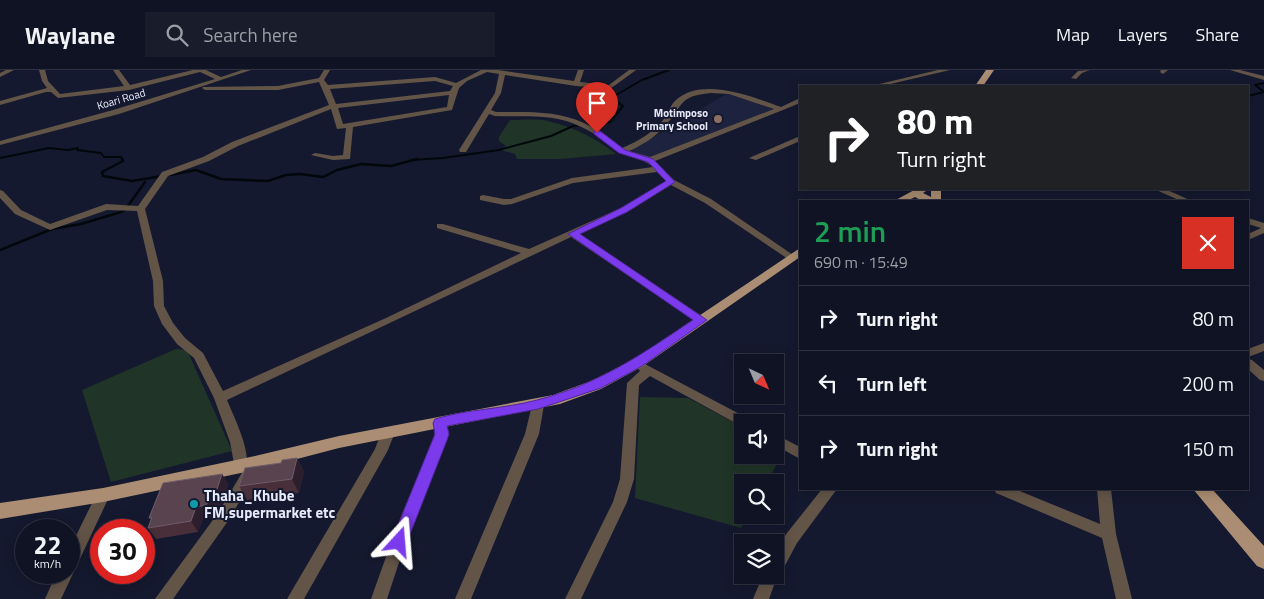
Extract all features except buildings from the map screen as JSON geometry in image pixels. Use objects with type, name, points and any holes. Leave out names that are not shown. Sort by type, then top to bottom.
[{"type":"main road","points":[[980,85],[990,70]]},
{"type":"main road","points":[[913,196],[927,200]]},
{"type":"main road","points":[[0,511],[103,495],[388,432],[538,405],[643,367],[701,320],[795,255]]},
{"type":"main road","points":[[1203,490],[1260,551]]},
{"type":"street","points":[[0,75],[11,70]]},
{"type":"street","points":[[42,70],[45,81],[51,90],[56,95],[66,96],[129,88],[201,70],[221,79]]},
{"type":"street","points":[[116,70],[129,88]]},
{"type":"street","name":"Koari Road","points":[[0,143],[116,112],[248,70]]},
{"type":"street","points":[[196,88],[278,88],[321,80],[327,70]]},
{"type":"street","points":[[321,80],[328,87],[332,106],[340,127],[450,108],[451,93],[457,85],[486,70],[576,84],[610,86],[633,70]]},
{"type":"street","points":[[576,84],[581,70]]},
{"type":"street","points":[[878,85],[946,70]]},
{"type":"street","points":[[1074,78],[1080,72],[1087,70]]},
{"type":"street","points":[[1233,70],[1264,78]]},
{"type":"street","points":[[463,150],[498,93],[502,73]]},
{"type":"street","points":[[328,87],[435,79],[457,85]]},
{"type":"street","points":[[0,103],[40,91],[51,90]]},
{"type":"street","points":[[622,151],[651,136],[668,118],[679,100],[696,94],[730,92],[781,109]]},
{"type":"street","points":[[163,599],[223,518],[248,464],[237,442],[220,398],[199,356],[181,341],[168,324],[159,306],[158,281],[141,209],[165,174],[206,159],[235,144],[332,106],[451,93]]},
{"type":"street","points":[[650,160],[799,100]]},
{"type":"street","points":[[486,110],[495,114],[564,118],[581,124],[622,151],[650,160],[671,182],[708,201],[795,255]]},
{"type":"street","points":[[315,155],[333,158],[348,157],[350,125]]},
{"type":"street","points":[[753,158],[799,138]]},
{"type":"street","points":[[483,198],[504,202],[512,201],[572,181],[659,169]]},
{"type":"street","points":[[220,398],[390,320],[530,252],[624,210],[671,182]]},
{"type":"street","points":[[1160,190],[1186,200]]},
{"type":"street","points":[[0,193],[18,212],[50,227],[106,207],[141,209]]},
{"type":"street","points":[[1249,221],[1264,228]]},
{"type":"street","points":[[440,226],[530,252]]},
{"type":"street","points":[[1249,236],[1264,228]]},
{"type":"street","points":[[573,234],[701,320]]},
{"type":"street","points":[[1249,352],[1264,347]]},
{"type":"street","points":[[1249,364],[1264,377]]},
{"type":"street","points":[[573,599],[620,502],[627,479],[632,383],[643,367],[734,417]]},
{"type":"street","points":[[463,599],[532,434],[538,405]]},
{"type":"street","points":[[379,599],[404,526],[440,440],[442,434],[440,423]]},
{"type":"street","points":[[295,599],[382,450],[388,432]]},
{"type":"street","points":[[784,445],[799,453]]},
{"type":"street","points":[[784,552],[792,538],[829,490]]},
{"type":"street","points":[[1004,490],[1109,534]]},
{"type":"street","points":[[1104,490],[1109,534],[1124,599]]},
{"type":"street","points":[[80,543],[103,495]]},
{"type":"street","points":[[53,599],[60,584]]},
{"type":"street","points":[[761,599],[767,584]]},
{"type":"shaded area","name":"Motimposo Primary School","points":[[728,93],[777,110],[650,158],[630,151]]},
{"type":"green space","points":[[510,120],[542,120],[571,128],[590,137],[616,154],[560,159],[517,159],[515,154],[501,150],[506,146],[499,141],[499,137]]},
{"type":"green space","points":[[176,349],[187,350],[232,451],[111,482],[82,390]]},
{"type":"green space","points":[[640,397],[688,398],[734,423],[734,464],[777,464],[771,474],[734,474],[734,524],[743,524],[741,528],[635,498]]},
{"type":"waterway","points":[[414,160],[443,158],[499,150],[551,136],[573,126],[610,122],[623,106],[614,99],[616,95],[642,80],[669,70]]},
{"type":"waterway","points":[[1249,96],[1264,92],[1255,85],[1264,83]]},
{"type":"waterway","points":[[0,158],[49,148],[68,150],[78,148],[77,150],[101,153],[104,157],[121,157],[123,160]]},
{"type":"waterway","points":[[122,159],[123,161],[102,172],[103,176],[132,181],[162,176]]},
{"type":"waterway","points":[[170,175],[196,170],[221,179],[268,181],[286,175],[300,174],[323,177],[337,170],[361,164],[391,166],[414,160]]},
{"type":"waterway","points":[[0,250],[52,229],[81,224],[121,212],[125,210],[145,182]]},
{"type":"place","name":"Motimposo Primary School","points":[[718,119]]},
{"type":"place","name":"Thaha_Khube FM,supermarket etc","points":[[194,504]]},
{"type":"route","points":[[399,542],[440,440],[442,434],[440,423],[538,405],[596,385],[638,363],[701,320],[573,234],[648,198],[671,182],[650,160],[622,151],[597,133]]}]
